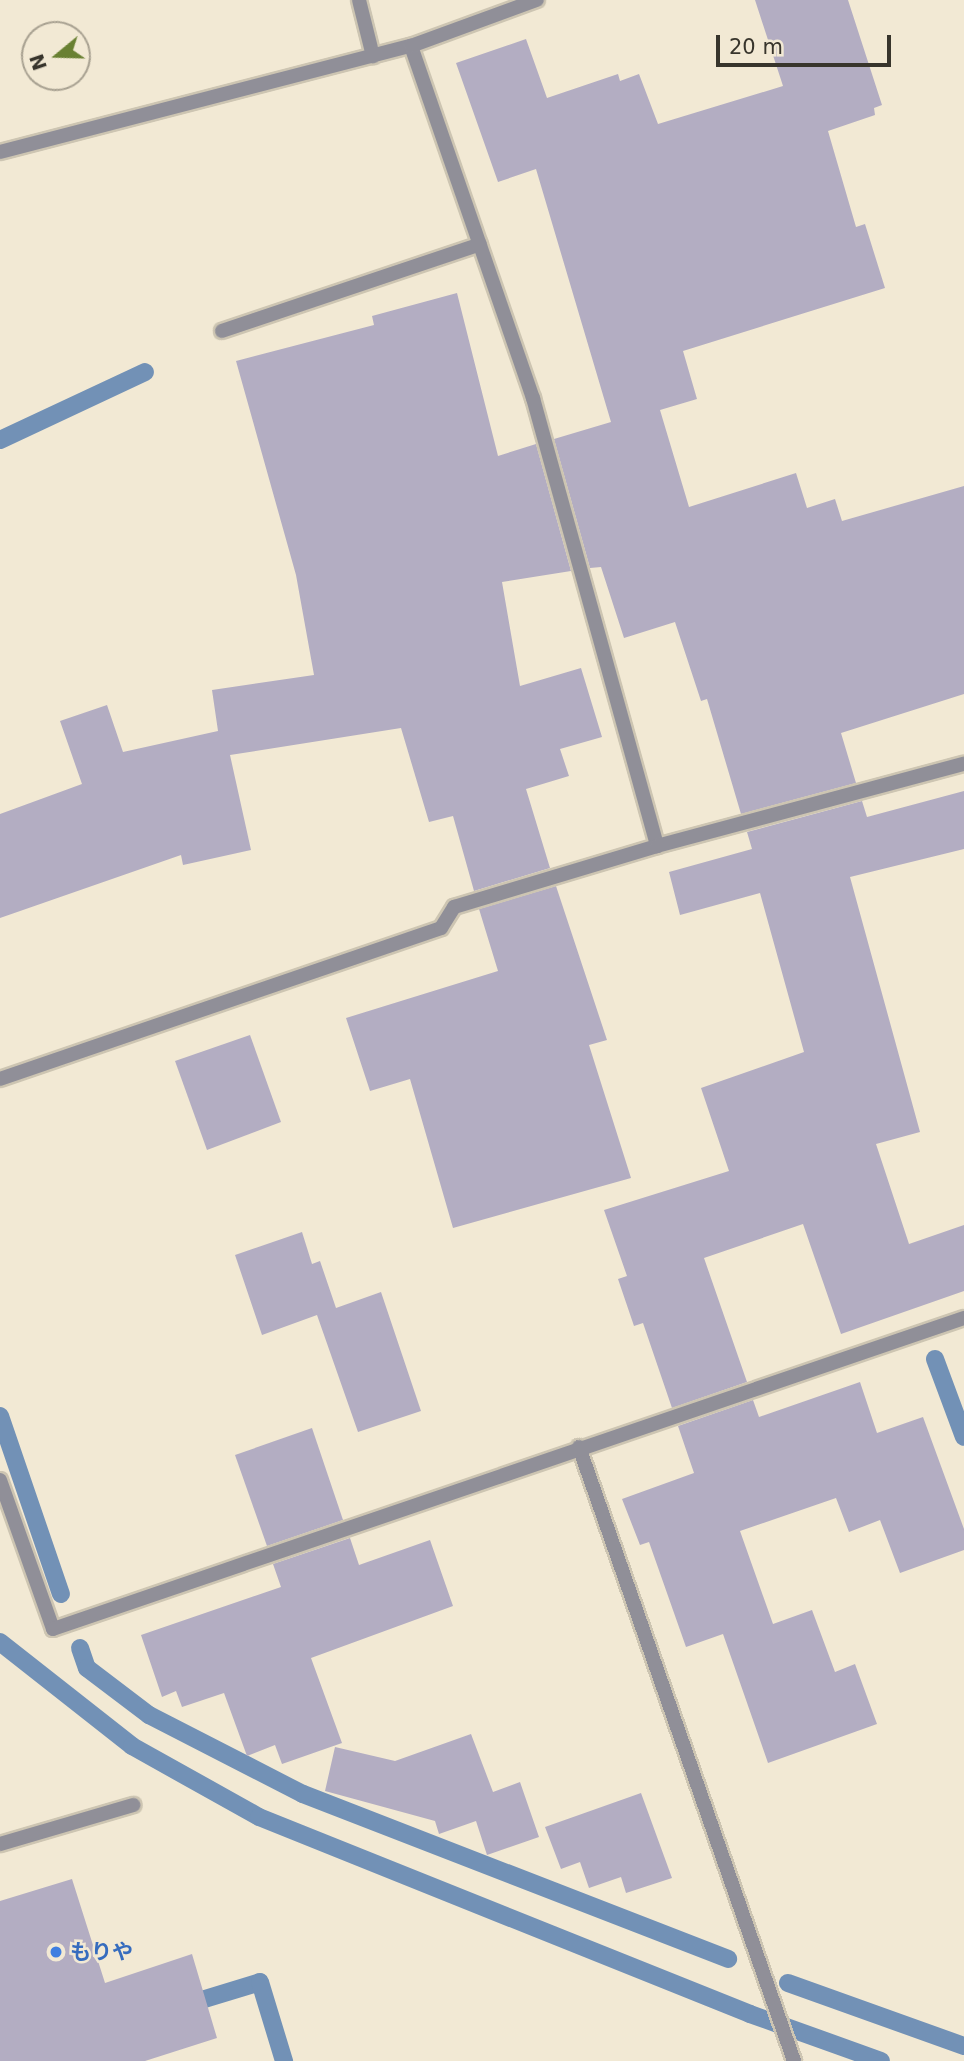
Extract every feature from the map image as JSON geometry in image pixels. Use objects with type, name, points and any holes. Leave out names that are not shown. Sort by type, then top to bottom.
[{"type":"street","points":[[359,0],[373,56]]},
{"type":"street","points":[[0,152],[411,46],[537,0]]},
{"type":"street","points":[[411,46],[533,398],[657,846]]},
{"type":"street","points":[[222,331],[480,244]]},
{"type":"street","points":[[0,1079],[441,928],[454,907],[657,846],[964,764]]},
{"type":"street","points":[[0,1480],[53,1629],[579,1447],[964,1318]]},
{"type":"street","points":[[579,1447],[794,2061]]},
{"type":"street","points":[[0,1844],[133,1805]]},
{"type":"building","points":[[755,0],[848,0],[882,105],[874,108],[875,115],[828,131],[856,227],[865,224],[885,288],[683,351],[697,399],[660,410],[689,507],[796,473],[807,508],[835,499],[842,521],[964,486],[964,694],[841,733],[856,783],[741,814],[707,699],[701,701],[675,622],[624,638],[601,567],[590,568],[554,439],[611,422],[536,169],[498,182],[456,63],[526,39],[547,98],[618,74],[620,81],[639,74],[658,124],[783,86]]},
{"type":"building","points":[[457,293],[498,456],[536,444],[571,571],[502,582],[520,686],[581,668],[602,737],[560,749],[569,776],[526,789],[550,868],[474,891],[453,816],[429,822],[401,728],[230,755],[251,850],[183,865],[181,855],[0,918],[0,814],[82,784],[60,721],[107,705],[123,752],[218,731],[212,690],[314,675],[296,575],[236,361],[374,325],[372,316]]},
{"type":"building","points":[[964,791],[964,849],[850,877],[920,1132],[876,1144],[909,1244],[964,1225],[964,1291],[841,1334],[803,1224],[704,1258],[747,1382],[672,1408],[643,1323],[634,1326],[618,1279],[627,1276],[604,1210],[729,1171],[701,1088],[804,1052],[760,893],[680,915],[669,872],[752,849],[747,832],[862,801],[867,817]]},
{"type":"building","points":[[556,886],[607,1040],[589,1045],[631,1178],[453,1228],[410,1079],[370,1091],[346,1018],[498,971],[479,909]]},
{"type":"building","points":[[250,1035],[281,1122],[207,1150],[175,1061]]},
{"type":"building","points":[[302,1232],[312,1264],[320,1261],[336,1308],[381,1292],[421,1411],[358,1432],[317,1315],[262,1335],[235,1255]]},
{"type":"building","points":[[860,1382],[877,1433],[923,1417],[964,1529],[964,1550],[900,1573],[880,1520],[849,1532],[836,1498],[740,1531],[773,1624],[812,1610],[835,1672],[855,1664],[877,1724],[768,1763],[723,1634],[686,1647],[649,1542],[640,1545],[622,1499],[694,1473],[678,1426],[753,1400],[759,1417]]},
{"type":"building","points":[[312,1428],[343,1520],[267,1546],[235,1455]]},
{"type":"building","points":[[350,1538],[359,1565],[430,1540],[453,1606],[311,1658],[342,1743],[282,1764],[275,1745],[247,1756],[224,1693],[182,1707],[176,1691],[162,1697],[141,1635],[281,1587],[273,1564]]},
{"type":"building","points":[[471,1734],[493,1792],[520,1782],[539,1837],[487,1855],[476,1821],[439,1834],[435,1821],[325,1791],[335,1747],[395,1761]]},
{"type":"building","points":[[641,1793],[672,1878],[626,1893],[621,1877],[589,1888],[580,1862],[561,1869],[545,1827]]},
{"type":"building","points":[[72,1879],[105,1983],[192,1954],[217,2038],[145,2061],[0,2061],[0,1901]]},
{"type":"waterway","points":[[0,440],[145,372]]},
{"type":"waterway","points":[[935,1359],[964,1437]]},
{"type":"waterway","points":[[0,1416],[61,1594]]},
{"type":"waterway","points":[[0,1642],[132,1746],[259,1817],[750,2014],[881,2061]]},
{"type":"waterway","points":[[80,1648],[87,1668],[149,1715],[303,1794],[728,1959]]},
{"type":"waterway","points":[[185,2005],[260,1982],[284,2061]]},
{"type":"waterway","points":[[788,1983],[964,2046]]},
{"type":"place","name":"もりや","points":[[56,1952]]}]
